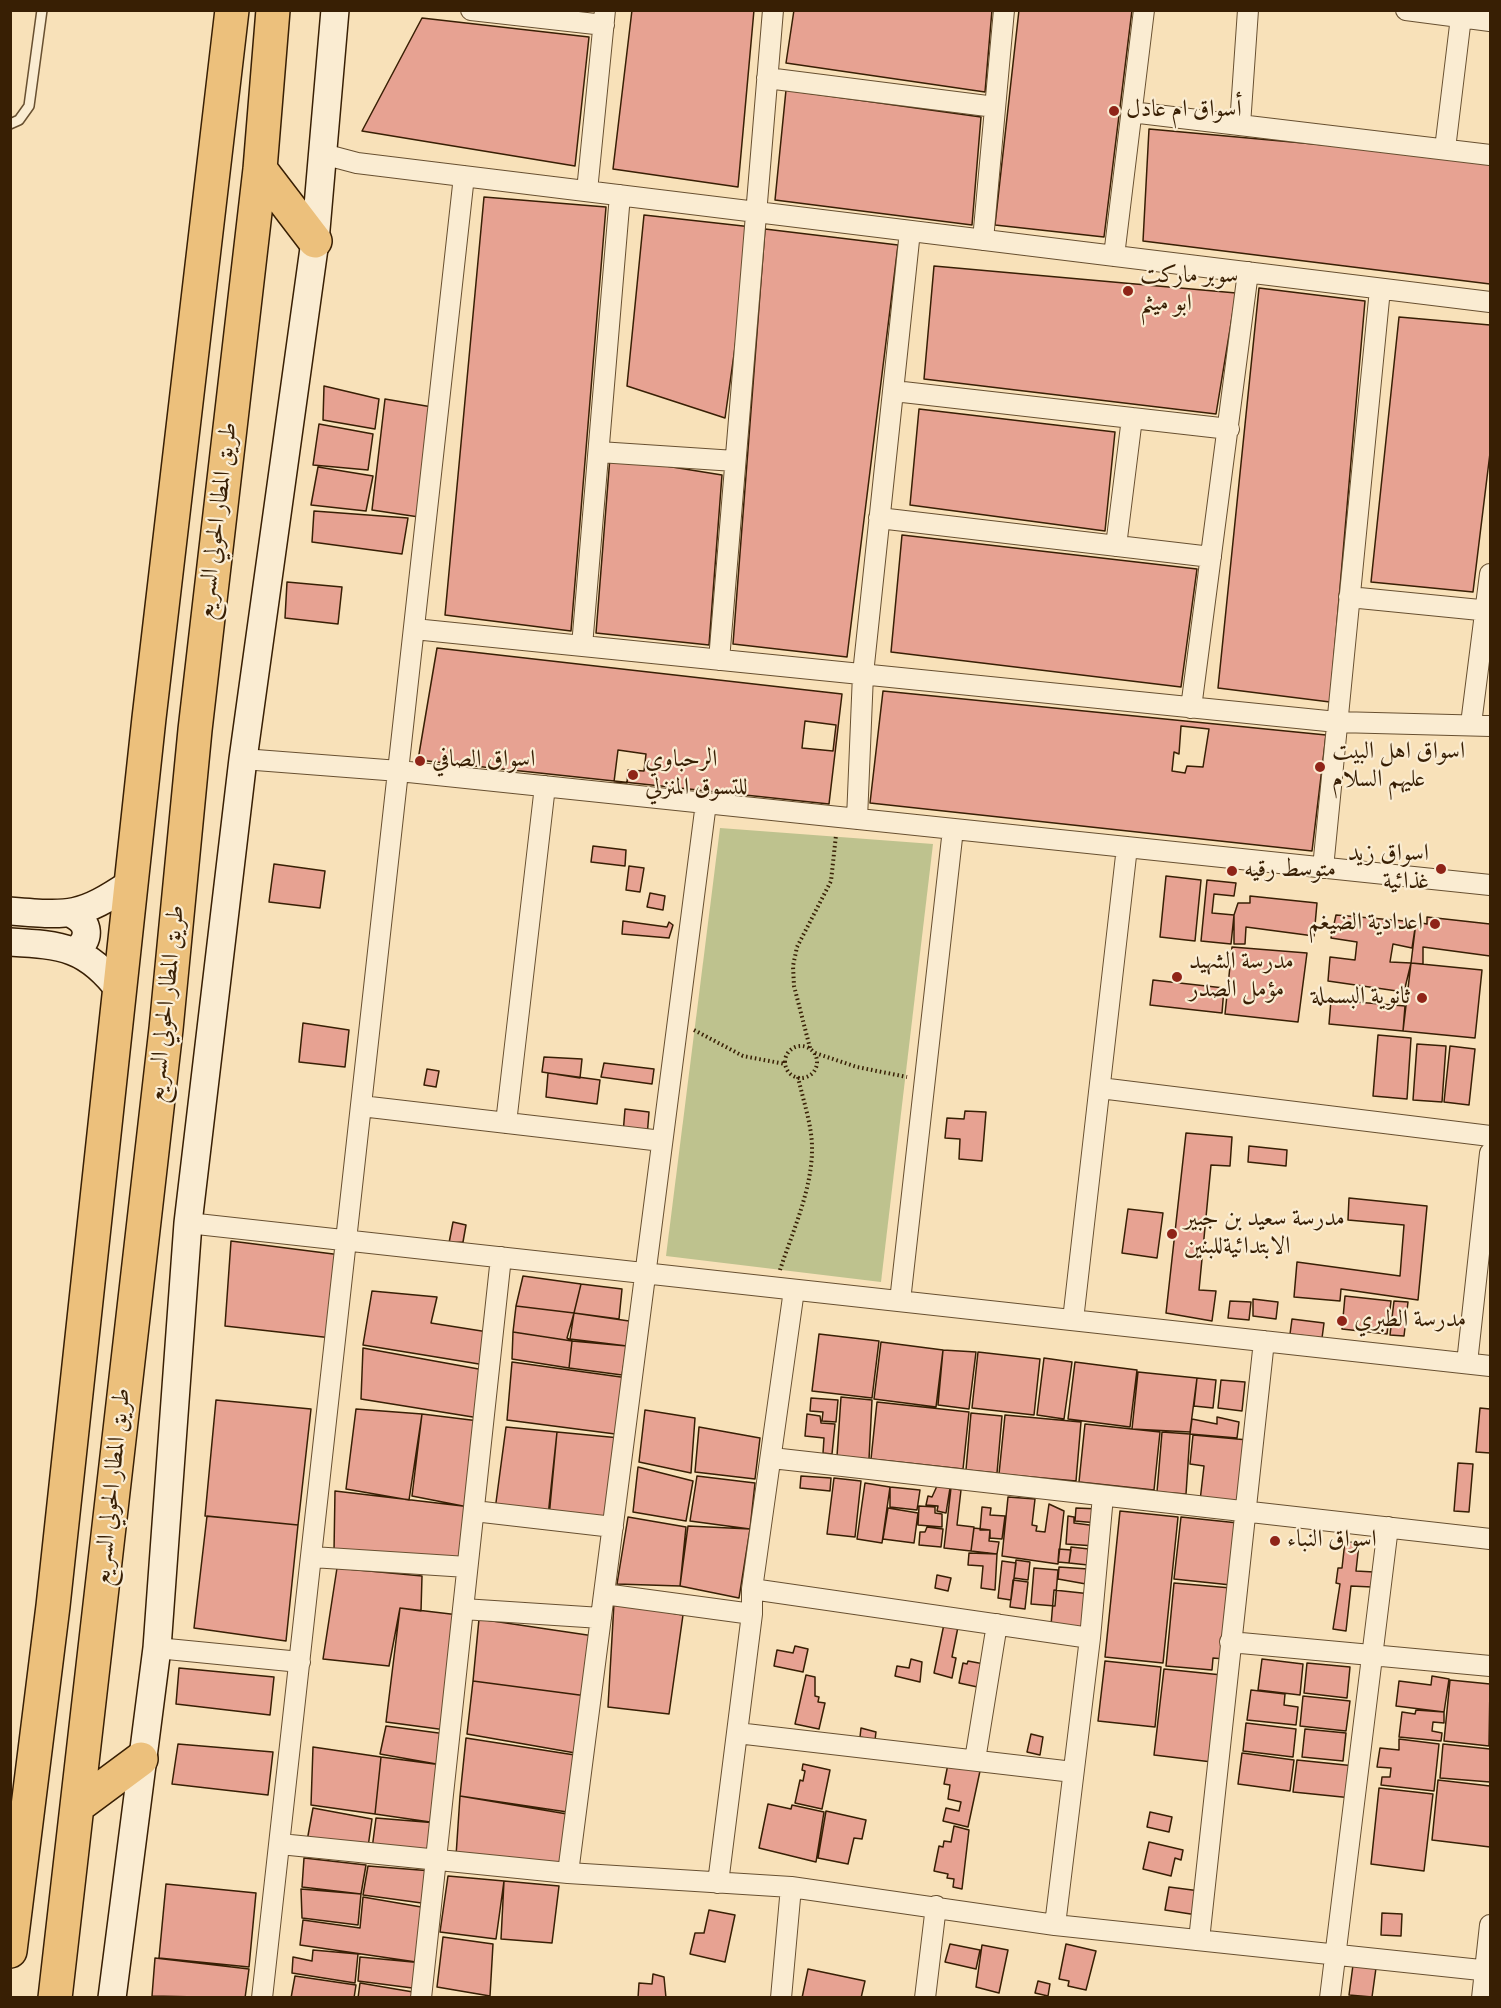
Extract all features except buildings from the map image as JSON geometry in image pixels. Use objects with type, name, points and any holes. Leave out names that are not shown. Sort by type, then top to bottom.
[{"type":"highway","name":"طريق المطار الحولي السريع","points":[[10,1951],[53,1606],[131,883],[232,10]]},
{"type":"highway","name":"طريق المطار الحولي السريع","points":[[55,1998],[80,1805],[166,1029],[195,730],[260,169],[273,10]]},
{"type":"highway","points":[[260,169],[315,241]]},
{"type":"highway","points":[[119,1006],[123,1036],[135,1045],[151,1044],[157,1041],[166,1029]]},
{"type":"highway","points":[[105,1125],[118,1116],[134,1116],[147,1125],[153,1139]]},
{"type":"highway","points":[[80,1805],[141,1759]]},
{"type":"street","points":[[112,1998],[157,1648],[188,1223],[243,759],[315,241],[335,10]]},
{"type":"street","points":[[471,10],[604,18],[587,191]]},
{"type":"street","points":[[718,660],[773,10]]},
{"type":"street","points":[[983,240],[1004,10]]},
{"type":"street","points":[[1114,256],[1144,10]]},
{"type":"street","points":[[1240,125],[1248,10]]},
{"type":"street","points":[[1406,10],[1491,21]]},
{"type":"street","points":[[1445,149],[1461,17]]},
{"type":"street","points":[[767,78],[996,107]]},
{"type":"street","points":[[1131,112],[1491,155]]},
{"type":"street","points":[[323,154],[357,163],[1491,302]]},
{"type":"street","points":[[262,1998],[464,176]]},
{"type":"street","points":[[582,646],[620,195]]},
{"type":"street","points":[[847,817],[910,231]]},
{"type":"street","points":[[1191,708],[1248,272]]},
{"type":"street","points":[[1323,868],[1380,288]]},
{"type":"street","points":[[894,391],[1228,429]]},
{"type":"street","points":[[1116,546],[1132,418]]},
{"type":"street","points":[[599,452],[735,461]]},
{"type":"street","points":[[879,518],[1211,556]]},
{"type":"street","points":[[414,629],[1337,723],[1481,725],[1491,574]]},
{"type":"street","points":[[1349,597],[1488,611]]},
{"type":"street","points":[[243,759],[399,771],[1491,885]]},
{"type":"street","points":[[506,1123],[545,786]]},
{"type":"street","points":[[568,1873],[706,803]]},
{"type":"street","points":[[900,1301],[953,829]]},
{"type":"street","points":[[1073,1320],[1127,847]]},
{"type":"street","points":[[72,914],[101,903],[131,883]]},
{"type":"street","points":[[10,911],[72,914],[81,918],[86,927],[87,937],[83,945],[75,951]]},
{"type":"street","points":[[10,942],[51,945],[75,951],[95,963],[119,1006]]},
{"type":"street","points":[[1100,1088],[1491,1136]]},
{"type":"street","points":[[361,1106],[663,1141]]},
{"type":"street","points":[[1467,1363],[1491,1153]]},
{"type":"street","points":[[188,1223],[1491,1366]]},
{"type":"street","points":[[421,1998],[501,1257]]},
{"type":"street","points":[[718,1883],[752,1614],[752,1589],[772,1458],[784,1288]]},
{"type":"street","points":[[1199,1940],[1243,1511],[1263,1341]]},
{"type":"street","points":[[772,1458],[1491,1539]]},
{"type":"street","points":[[1055,1925],[1090,1638],[1103,1496]]},
{"type":"street","points":[[474,1511],[612,1527]]},
{"type":"street","points":[[1330,1998],[1388,1527]]},
{"type":"street","points":[[312,1557],[468,1567]]},
{"type":"street","points":[[752,1589],[1090,1638]]},
{"type":"street","points":[[604,1594],[752,1614]]},
{"type":"street","points":[[463,1609],[601,1618]]},
{"type":"street","points":[[975,1760],[997,1624]]},
{"type":"street","points":[[1230,1642],[1491,1666]]},
{"type":"street","points":[[157,1648],[300,1662]]},
{"type":"street","points":[[737,1733],[1072,1772]]},
{"type":"street","points":[[280,1844],[568,1873],[791,1887],[936,1906],[1055,1925],[1488,1970]]},
{"type":"street","points":[[781,1998],[791,1887]]},
{"type":"street","points":[[925,1998],[936,1906]]},
{"type":"street","points":[[1482,1998],[1488,1970],[1491,1925]]},
{"type":"lane","points":[[10,124],[19,120],[29,106],[42,10]]},
{"type":"path","points":[[847,817],[831,880],[798,947],[793,966],[794,986],[810,1048],[815,1053],[864,1069],[926,1080]]},
{"type":"path","points":[[687,1026],[743,1056],[785,1064]]},
{"type":"path","points":[[810,1048],[798,1046],[792,1048],[785,1058],[788,1071],[804,1078],[814,1071],[817,1065],[815,1053]]},
{"type":"path","points":[[784,1288],[811,1163],[810,1126],[798,1077]]},
{"type":"green space","points":[[720,828],[933,844],[881,1282],[666,1256]]},
{"type":"place","name":"أسواق ام عادل","points":[[1114,111]]},
{"type":"place","name":"سوبر ماركت ابو ميثم","points":[[1128,291]]},
{"type":"place","name":"اسواق الصافي","points":[[420,761]]},
{"type":"place","name":"اسواق اهل البيت عليهم السلام","points":[[1320,767]]},
{"type":"place","name":"الرحباوي للتسوق المنزلي","points":[[633,775]]},
{"type":"place","name":"اسواق زيد غذائية","points":[[1441,869]]},
{"type":"place","name":"متوسط رقيه","points":[[1232,871]]},
{"type":"place","name":"اعدادية الضيغم","points":[[1435,924]]},
{"type":"place","name":"مدرسة الشهيد مؤمل الصدر","points":[[1177,977]]},
{"type":"place","name":"ثانوية البسملة","points":[[1422,998]]},
{"type":"place","name":"مدرسة سعيد بن جبير الابتدائيةللبنين","points":[[1172,1234]]},
{"type":"place","name":"مدرسة الطبري","points":[[1342,1321]]},
{"type":"place","name":"اسواق النباء","points":[[1275,1541]]}]
